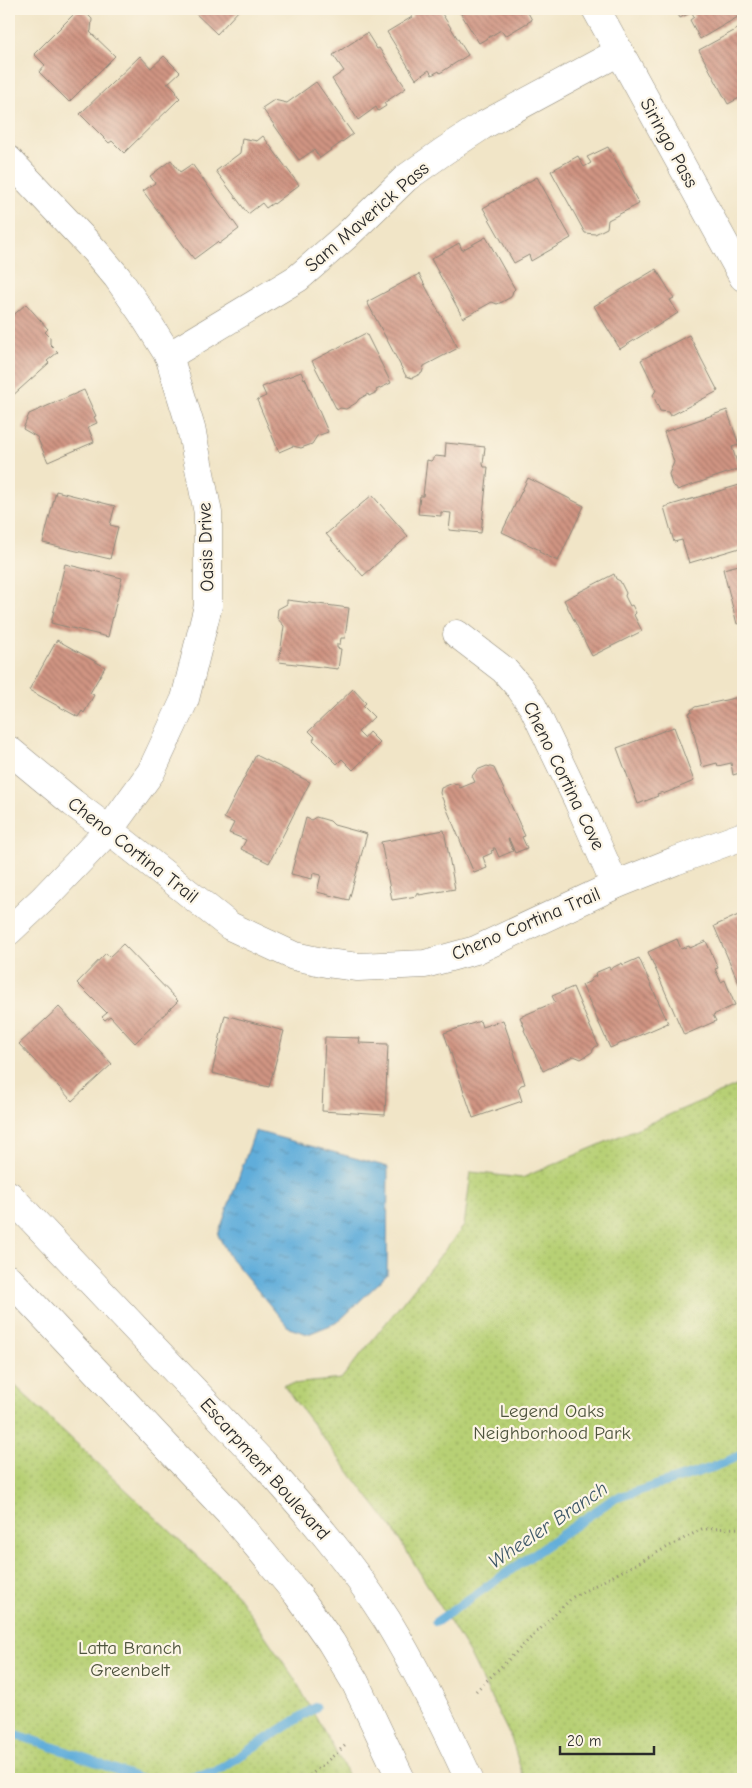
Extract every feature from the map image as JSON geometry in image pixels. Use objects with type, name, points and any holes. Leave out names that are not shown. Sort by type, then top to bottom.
[{"type":"street","name":"Siringo Pass","points":[[596,9],[743,278]]},
{"type":"street","name":"Sam Maverick Pass","points":[[169,356],[298,278],[346,236],[406,178],[444,151],[482,126],[619,52]]},
{"type":"street","name":"Oasis Drive","points":[[9,160],[117,277],[169,356],[191,428],[208,513],[208,606],[185,698],[151,772],[109,830],[9,931]]},
{"type":"street","name":"Cheno Cortina Cove","points":[[457,634],[504,670],[533,707],[578,801],[615,885]]},
{"type":"street","name":"Cheno Cortina Trail","points":[[9,750],[72,803],[230,926],[294,956],[327,964],[358,967],[425,964],[476,950],[615,885],[743,836]]},
{"type":"street","name":"Escarpment Boulevard","points":[[9,1195],[262,1462],[338,1552],[386,1620],[434,1704],[469,1779]]},
{"type":"street","points":[[9,1279],[232,1516],[297,1594],[331,1642],[355,1682],[402,1779]]},
{"type":"path","points":[[9,1368],[13,1361]]},
{"type":"path","points":[[476,1691],[573,1597],[702,1529],[743,1528]]},
{"type":"path","points":[[306,1779],[347,1744]]},
{"type":"green space","name":"Legend Oaks Neighborhood Park","points":[[743,1083],[743,1779],[524,1779],[511,1738],[469,1653],[395,1532],[283,1385],[341,1379],[464,1226],[471,1172],[522,1178]]},
{"type":"green space","name":"Latta Branch Greenbelt","points":[[9,1380],[236,1593],[294,1678],[342,1763],[349,1779],[9,1779]]},
{"type":"water","points":[[255,1131],[388,1167],[387,1275],[338,1322],[308,1334],[289,1328],[229,1256],[218,1235]]},
{"type":"building","points":[[79,9],[82,9],[92,19],[90,32],[115,56],[69,102],[39,72],[45,65],[34,54]]},
{"type":"building","points":[[191,9],[240,9],[217,34]]},
{"type":"building","points":[[413,9],[439,9],[468,55],[440,73],[439,71],[432,75],[429,70],[416,79],[387,32],[412,17]]},
{"type":"building","points":[[458,9],[526,9],[532,20],[505,36],[501,30],[479,43]]},
{"type":"building","points":[[675,9],[743,9],[743,14],[700,39],[690,20],[694,17],[692,12],[680,18]]},
{"type":"building","points":[[743,26],[743,96],[728,104],[699,50]]},
{"type":"building","points":[[367,33],[406,88],[384,103],[386,106],[378,111],[376,107],[358,120],[332,79],[344,71],[333,55]]},
{"type":"building","points":[[140,56],[151,68],[164,56],[180,72],[167,84],[170,84],[176,90],[180,98],[124,153],[112,141],[109,143],[80,114]]},
{"type":"building","points":[[316,82],[353,134],[320,158],[314,150],[299,160],[262,108],[274,100],[287,103]]},
{"type":"building","points":[[263,136],[299,185],[274,204],[266,208],[262,203],[248,214],[216,171],[240,153],[242,138],[257,141]]},
{"type":"building","points":[[608,147],[639,204],[608,220],[607,228],[595,234],[585,233],[551,171],[578,156],[584,167],[591,163],[587,157]]},
{"type":"building","points":[[171,160],[180,172],[192,164],[239,229],[194,259],[143,191],[155,183],[150,176]]},
{"type":"building","points":[[537,177],[571,238],[531,261],[529,255],[514,263],[483,208]]},
{"type":"building","points":[[486,237],[515,289],[511,297],[497,304],[492,302],[463,318],[431,259],[459,243],[462,250]]},
{"type":"building","points":[[656,269],[674,298],[670,300],[678,313],[620,349],[594,306]]},
{"type":"building","points":[[419,274],[458,348],[424,366],[422,373],[412,378],[406,376],[367,302]]},
{"type":"building","points":[[26,304],[48,329],[45,332],[50,337],[50,344],[58,352],[47,361],[49,363],[10,398],[9,319]]},
{"type":"building","points":[[366,333],[391,383],[376,390],[377,392],[369,396],[368,394],[359,399],[346,409],[340,408],[337,410],[312,361]]},
{"type":"building","points":[[689,335],[718,391],[670,416],[668,412],[660,411],[653,395],[656,390],[641,360]]},
{"type":"building","points":[[301,372],[328,432],[317,436],[312,444],[301,448],[293,446],[279,452],[257,400],[266,396],[262,387]]},
{"type":"building","points":[[84,390],[96,416],[94,417],[97,423],[88,427],[94,442],[48,462],[37,437],[23,429],[29,414]]},
{"type":"building","points":[[727,410],[739,445],[732,447],[739,469],[677,490],[672,485],[669,474],[674,462],[664,432]]},
{"type":"building","points":[[446,443],[485,447],[483,464],[484,467],[488,467],[481,533],[449,530],[451,513],[441,512],[441,516],[418,514],[420,496],[423,496],[427,460],[431,461],[435,456],[445,457]]},
{"type":"building","points":[[528,478],[584,506],[558,561],[502,532]]},
{"type":"building","points":[[743,484],[743,547],[689,563],[682,540],[674,542],[664,507]]},
{"type":"building","points":[[56,491],[115,506],[110,525],[118,527],[110,559],[43,543]]},
{"type":"building","points":[[372,495],[408,536],[363,576],[326,534]]},
{"type":"building","points":[[65,564],[122,578],[108,637],[51,623]]},
{"type":"building","points":[[743,564],[743,622],[737,624],[723,569]]},
{"type":"building","points":[[614,574],[626,593],[625,596],[630,606],[632,605],[636,613],[634,615],[642,631],[592,656],[564,600]]},
{"type":"building","points":[[287,600],[349,608],[345,638],[341,638],[340,644],[337,644],[337,648],[341,649],[338,669],[279,662],[284,626],[277,618],[278,609],[287,604]]},
{"type":"building","points":[[57,640],[105,667],[90,693],[94,695],[84,713],[82,711],[78,717],[29,690]]},
{"type":"building","points":[[353,689],[366,703],[363,706],[374,717],[358,732],[364,738],[369,732],[380,743],[353,770],[342,759],[337,764],[313,740],[315,737],[309,731]]},
{"type":"building","points":[[739,697],[740,702],[743,701],[743,772],[733,775],[731,763],[718,766],[717,763],[702,767],[689,713],[695,707]]},
{"type":"building","points":[[674,727],[694,781],[663,794],[663,792],[657,794],[658,796],[638,804],[617,748]]},
{"type":"building","points":[[256,755],[310,782],[269,863],[241,849],[246,840],[229,833],[234,823],[224,818]]},
{"type":"building","points":[[487,766],[494,768],[525,836],[522,837],[527,848],[515,853],[508,839],[513,851],[499,857],[495,848],[493,848],[492,853],[483,857],[487,868],[474,873],[440,793],[441,788],[453,783],[458,784],[460,788],[475,782],[472,776],[477,770]]},
{"type":"building","points":[[316,817],[330,821],[334,825],[367,834],[349,900],[317,892],[321,875],[313,873],[312,879],[291,874],[306,818],[311,820]]},
{"type":"building","points":[[444,830],[455,889],[419,895],[417,893],[417,896],[392,900],[381,842]]},
{"type":"building","points":[[743,913],[743,993],[714,926]]},
{"type":"building","points":[[677,939],[681,949],[689,946],[690,948],[706,941],[718,968],[715,969],[721,982],[725,980],[735,1005],[713,1015],[716,1021],[684,1035],[648,952]]},
{"type":"building","points":[[123,944],[178,1001],[135,1043],[110,1016],[105,1020],[102,1017],[107,1013],[77,983],[106,953],[109,957]]},
{"type":"building","points":[[639,958],[668,1023],[610,1048],[582,985],[591,981],[590,979],[596,976],[595,973]]},
{"type":"building","points":[[573,987],[598,1045],[592,1052],[581,1059],[574,1056],[543,1071],[520,1017],[555,1002],[552,996]]},
{"type":"building","points":[[59,1007],[112,1064],[72,1101],[19,1044]]},
{"type":"building","points":[[225,1015],[284,1031],[269,1087],[212,1073]]},
{"type":"building","points":[[503,1020],[525,1084],[521,1085],[518,1089],[522,1101],[473,1118],[444,1033],[480,1021],[482,1027]]},
{"type":"building","points":[[325,1037],[360,1038],[359,1043],[388,1044],[385,1115],[322,1111]]},
{"type":"waterway","name":"Wheeler Branch","points":[[436,1622],[613,1499],[714,1467],[743,1454]]},
{"type":"waterway","name":"Wheeler Branch","points":[[178,1779],[215,1772],[316,1707]]},
{"type":"waterway","name":"Wheeler Branch","points":[[9,1732],[140,1779]]}]
